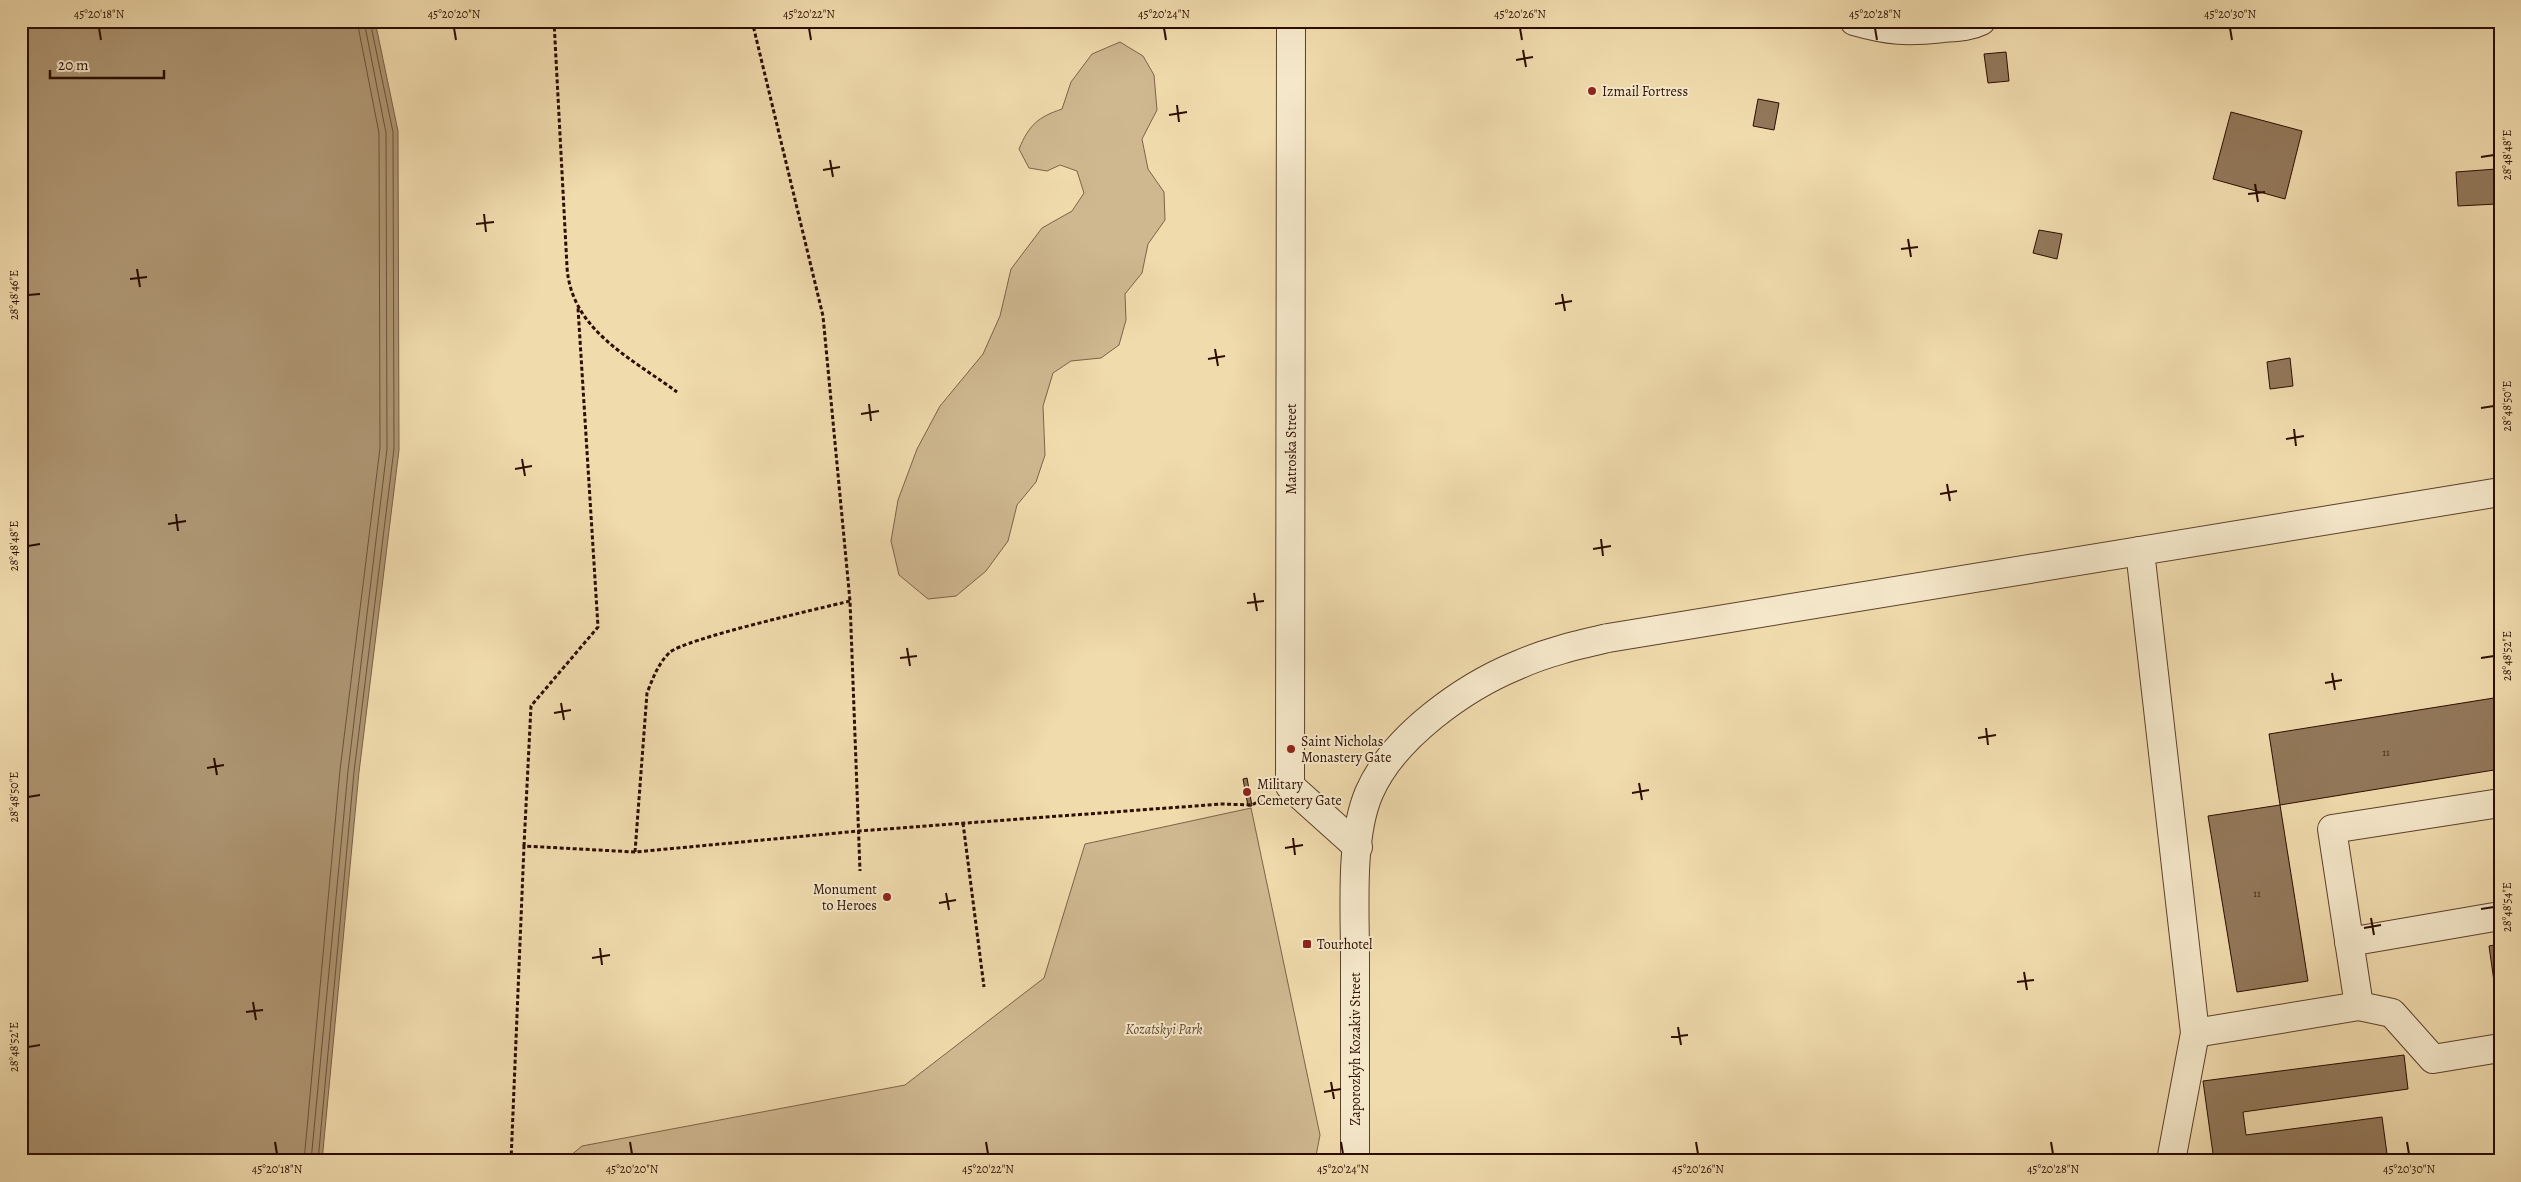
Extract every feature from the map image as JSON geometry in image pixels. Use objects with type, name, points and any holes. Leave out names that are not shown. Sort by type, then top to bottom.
[{"type":"street","name":"Matroska Street","points":[[1290,786],[1291,21]]},
{"type":"street","points":[[1854,21],[1884,30],[1906,32],[1957,27],[1981,21]]},
{"type":"street","name":"Zaporozkyh Kozakiv Street","points":[[1355,1161],[1355,894],[1361,819],[1369,793],[1383,768],[1400,746],[1436,714],[1475,687],[1517,665],[1562,649],[1608,638],[2500,492]]},
{"type":"street","points":[[2140,551],[2195,1033],[2171,1161]]},
{"type":"street","points":[[1290,786],[1358,847]]},
{"type":"street","points":[[2359,1006],[2332,829],[2500,803]]},
{"type":"street","points":[[2349,942],[2500,916]]},
{"type":"street","points":[[2195,1033],[2359,1006],[2392,1013],[2433,1059],[2500,1048]]},
{"type":"path","points":[[554,21],[568,281],[578,308],[594,331],[677,392]]},
{"type":"path","points":[[752,21],[823,316],[850,601],[860,871]]},
{"type":"path","points":[[510,1161],[532,706],[598,627],[578,308]]},
{"type":"path","points":[[635,852],[647,693],[655,672],[670,651],[696,641],[850,601]]},
{"type":"path","points":[[524,846],[635,852],[963,823],[1221,804],[1252,805],[1290,786]]},
{"type":"path","points":[[963,823],[984,987]]},
{"type":"green space","points":[[1120,42],[1143,56],[1154,75],[1157,110],[1142,139],[1148,169],[1164,192],[1165,220],[1148,244],[1142,273],[1125,294],[1126,320],[1119,345],[1101,358],[1071,361],[1053,373],[1043,406],[1045,455],[1036,482],[1017,505],[1008,541],[986,571],[956,596],[928,599],[899,575],[891,541],[898,500],[917,449],[940,406],[983,354],[1000,316],[1011,269],[1042,228],[1072,211],[1084,193],[1077,171],[1060,165],[1047,171],[1029,168],[1019,149],[1035,123],[1047,115],[1062,109],[1071,82],[1092,54]]},
{"type":"green space","name":"Kozatskyi Park","points":[[1251,808],[1320,1135],[1315,1161],[564,1161],[582,1146],[905,1085],[1044,978],[1085,844]]},
{"type":"water","points":[[21,21],[375,21],[398,131],[399,450],[359,772],[322,1161],[21,1161]]},
{"type":"building","points":[[2284,21],[2302,21],[2301,26]]},
{"type":"building","points":[[2006,52],[2009,81],[1988,83],[1984,54]]},
{"type":"building","points":[[1758,99],[1779,103],[1774,130],[1753,126]]},
{"type":"building","points":[[2231,112],[2302,131],[2285,199],[2213,179]]},
{"type":"building","points":[[2496,169],[2497,204],[2458,206],[2456,172]]},
{"type":"building","points":[[2039,230],[2062,234],[2057,259],[2033,253]]},
{"type":"building","points":[[2290,358],[2293,386],[2270,389],[2267,362]]},
{"type":"building","points":[[2500,697],[2500,769],[2280,805],[2269,734]]},
{"type":"building","name":"Military Cemetery Gate","points":[[1247,778],[1252,806],[1248,806],[1243,779]]},
{"type":"building","points":[[2280,805],[2308,981],[2237,992],[2208,816]]},
{"type":"building","points":[[2500,944],[2500,1016],[2499,1017],[2489,946]]},
{"type":"building","points":[[2404,1055],[2408,1089],[2243,1112],[2246,1135],[2382,1117],[2387,1154],[2336,1161],[2214,1161],[2203,1081]]},
{"type":"building","points":[[1897,1156],[1948,1161],[1897,1161]]},
{"type":"place","name":"Izmail Fortress","points":[[1592,91]]},
{"type":"place","name":"Saint Nicholas Monastery Gate","points":[[1291,749]]},
{"type":"place","name":"Military Cemetery Gate","points":[[1247,792]]},
{"type":"place","name":"Monument to Heroes","points":[[887,897]]},
{"type":"place","name":"Tourhotel","points":[[1307,944]]}]
